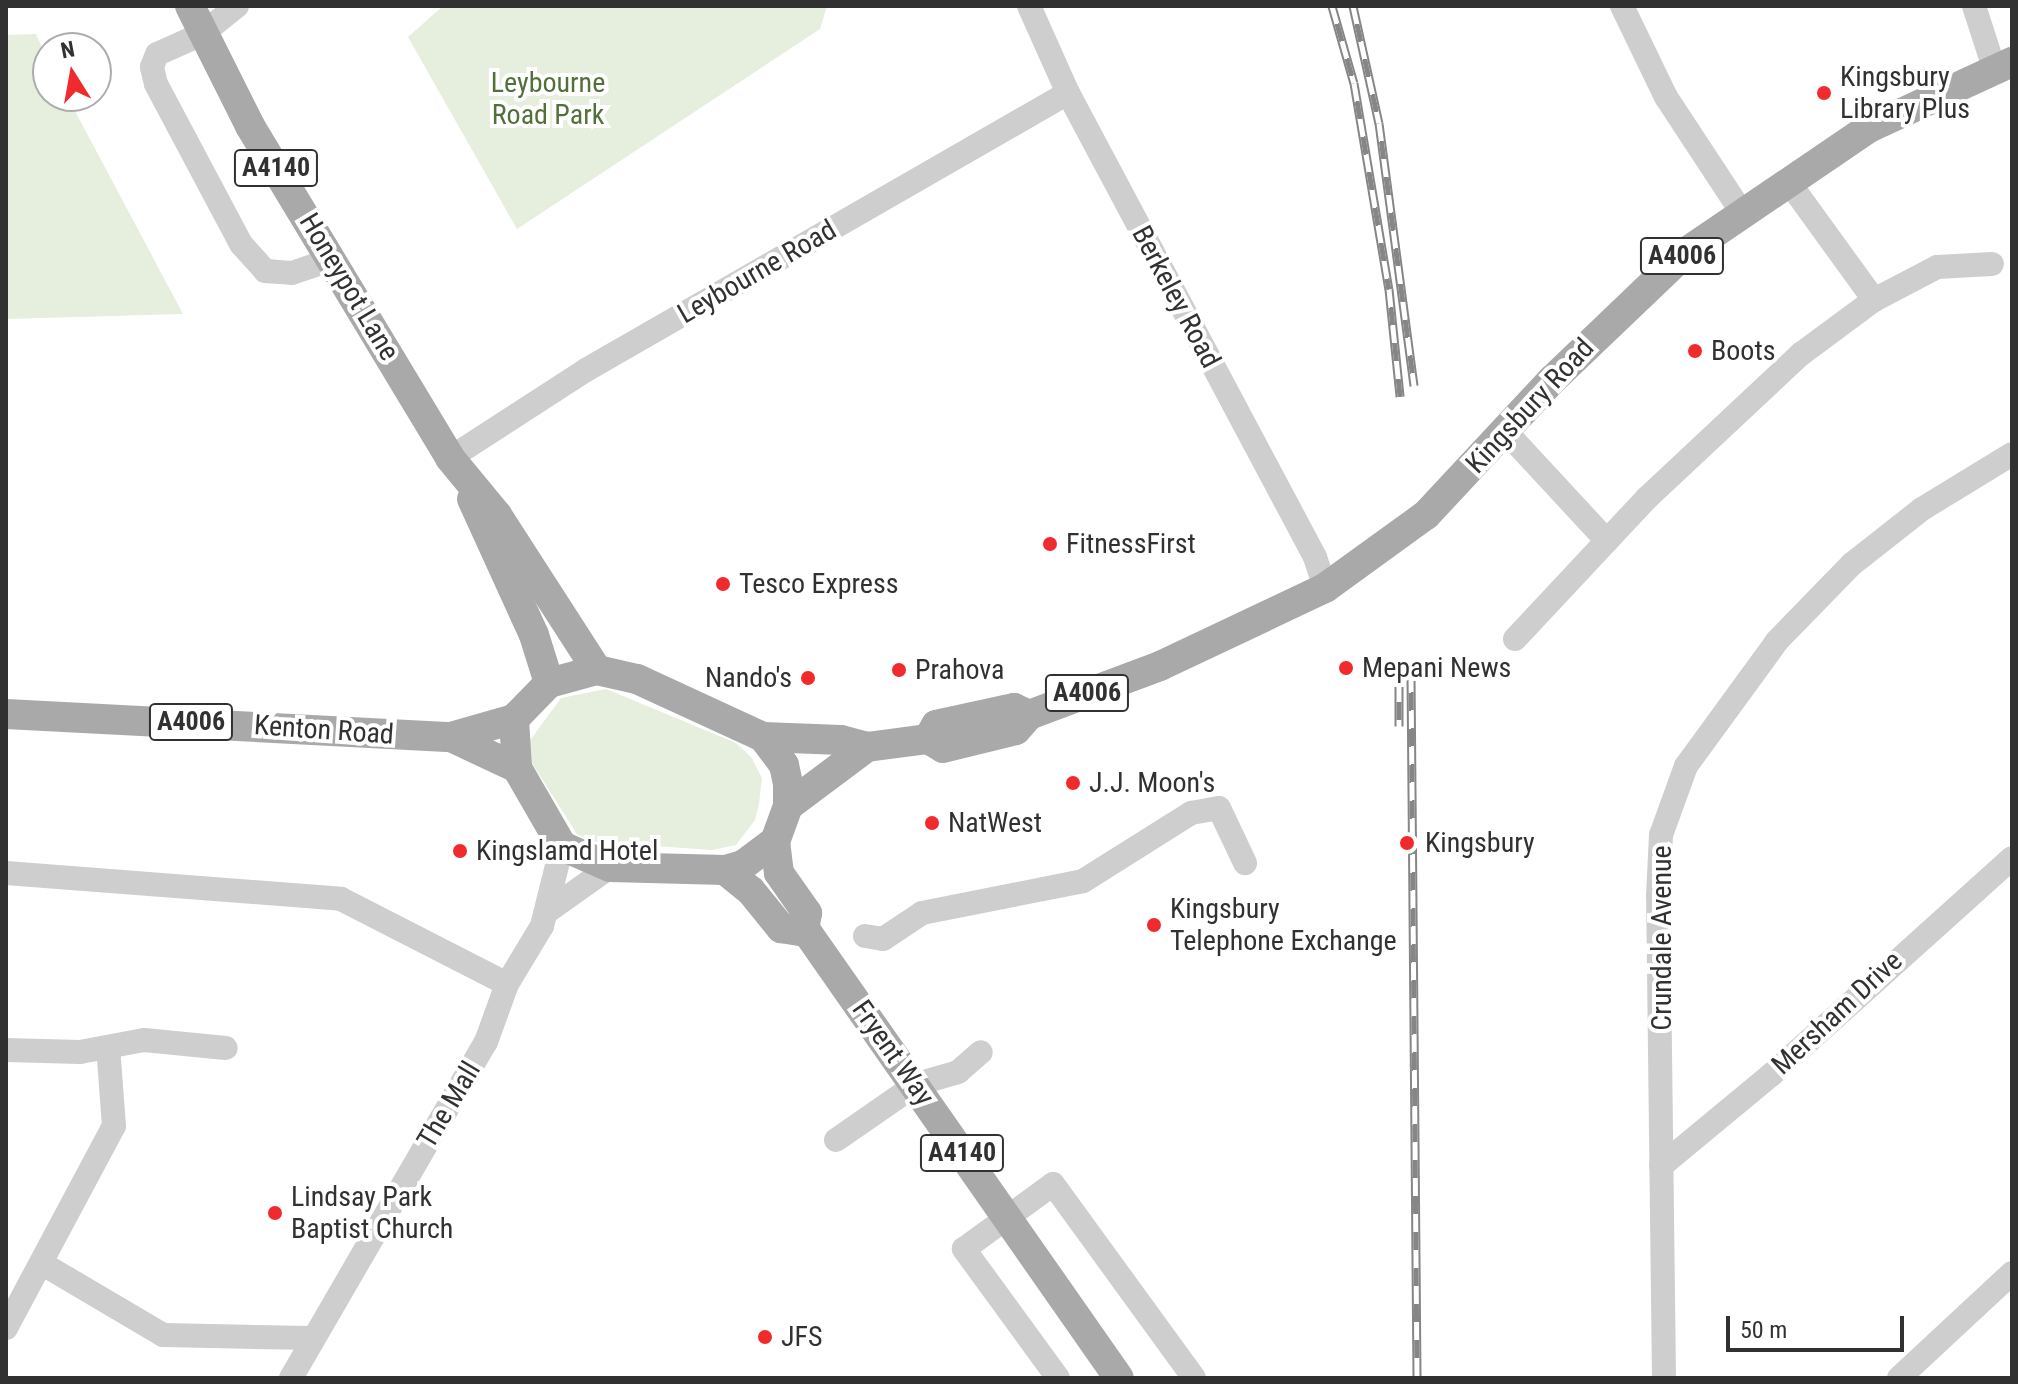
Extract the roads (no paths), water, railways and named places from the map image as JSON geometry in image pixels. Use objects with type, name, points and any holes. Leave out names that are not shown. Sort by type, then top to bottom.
[{"type":"main road","name":"Honeypot Lane","points":[[190,6],[250,126],[458,470],[534,635],[549,683]]},
{"type":"main road","name":"Kingsbury Road","points":[[763,737],[841,740],[867,747],[928,739],[943,748],[1016,730],[1029,715],[1160,666],[1325,588],[1426,515],[1618,314],[1741,211],[1869,128],[2003,65]]},
{"type":"main road","name":"Honeypot Lane","points":[[458,470],[497,515],[597,670]]},
{"type":"main road","points":[[597,670],[637,679],[763,737],[784,765],[788,806],[775,841],[743,865],[725,870],[610,867],[562,846],[517,768],[514,719],[549,683],[597,670]]},
{"type":"main road","name":"Kenton Road","points":[[6,714],[451,737],[514,719]]},
{"type":"main road","name":"Kenton Road","points":[[451,737],[517,768]]},
{"type":"main road","name":"Kingsbury Road","points":[[788,806],[867,747]]},
{"type":"main road","name":"Fryent Way","points":[[775,841],[779,873],[807,913],[804,930],[917,1084],[1005,1219],[1119,1378]]},
{"type":"main road","name":"Fryent Way","points":[[725,870],[751,891],[781,928],[804,930]]},
{"type":"street","points":[[237,6],[202,34],[157,54],[152,67],[241,244],[265,271],[292,273],[333,259]]},
{"type":"street","name":"Berkeley Road","points":[[1029,6],[1068,93],[1273,475],[1325,588]]},
{"type":"street","points":[[1622,6],[1666,97],[1741,211]]},
{"type":"street","points":[[1974,6],[2003,65]]},
{"type":"street","name":"Leybourne Road","points":[[458,470],[586,370],[1068,93]]},
{"type":"street","points":[[1788,181],[1874,300]]},
{"type":"street","points":[[1515,639],[1607,541],[1801,354],[1874,300],[1937,267],[1992,264]]},
{"type":"street","points":[[1507,433],[1607,541]]},
{"type":"street","name":"Crundale Avenue","points":[[1664,1378],[1658,881],[1661,835],[1686,766],[1777,641],[1852,564],[1922,509],[2012,454]]},
{"type":"street","points":[[865,936],[883,939],[922,913],[1083,881],[1191,813],[1219,808],[1245,863]]},
{"type":"street","name":"The Mall","points":[[291,1378],[311,1338],[486,1042],[507,984],[548,911],[562,846]]},
{"type":"street","name":"Mersham Drive","points":[[1661,1166],[1771,1075],[2012,858]]},
{"type":"street","name":"The Mall","points":[[548,911],[610,867]]},
{"type":"street","points":[[6,873],[341,899],[507,984]]},
{"type":"street","points":[[6,1050],[80,1052],[144,1040],[226,1048]]},
{"type":"street","points":[[6,1328],[114,1126],[108,1047]]},
{"type":"street","points":[[836,1140],[917,1084],[958,1072],[981,1052]]},
{"type":"street","points":[[1058,1378],[964,1249],[1053,1184],[1194,1378]]},
{"type":"street","points":[[41,1263],[163,1335],[311,1338]]},
{"type":"street","points":[[1899,1378],[2012,1273]]},
{"type":"railway","points":[[1332,6],[1354,83],[1389,289],[1400,396]]},
{"type":"railway","points":[[1353,6],[1379,123],[1414,386]]},
{"type":"railway","points":[[1411,674],[1417,1378]]},
{"type":"railway","points":[[1399,684],[1399,726]]},
{"type":"place","name":"Kingsbury Library Plus","points":[[1824,93]]},
{"type":"place","name":"Boots","points":[[1695,351]]},
{"type":"place","name":"FitnessFirst","points":[[1050,544]]},
{"type":"place","name":"Tesco Express","points":[[723,584]]},
{"type":"place","name":"Mepani News","points":[[1346,668]]},
{"type":"place","name":"Prahova","points":[[899,670]]},
{"type":"place","name":"Nando's","points":[[808,678]]},
{"type":"place","name":"J.J. Moon's","points":[[1073,783]]},
{"type":"place","name":"NatWest","points":[[932,823]]},
{"type":"place","name":"Kingsbury","points":[[1407,843]]},
{"type":"place","name":"Kingslamd Hotel","points":[[460,851]]},
{"type":"place","name":"Kingsbury Telephone Exchange","points":[[1154,925]]},
{"type":"place","name":"Lindsay Park Baptist Church","points":[[275,1213]]},
{"type":"place","name":"JFS","points":[[765,1337]]},
{"type":"park label","name":"Leybourne Road Park","points":[[548,99]]}]
